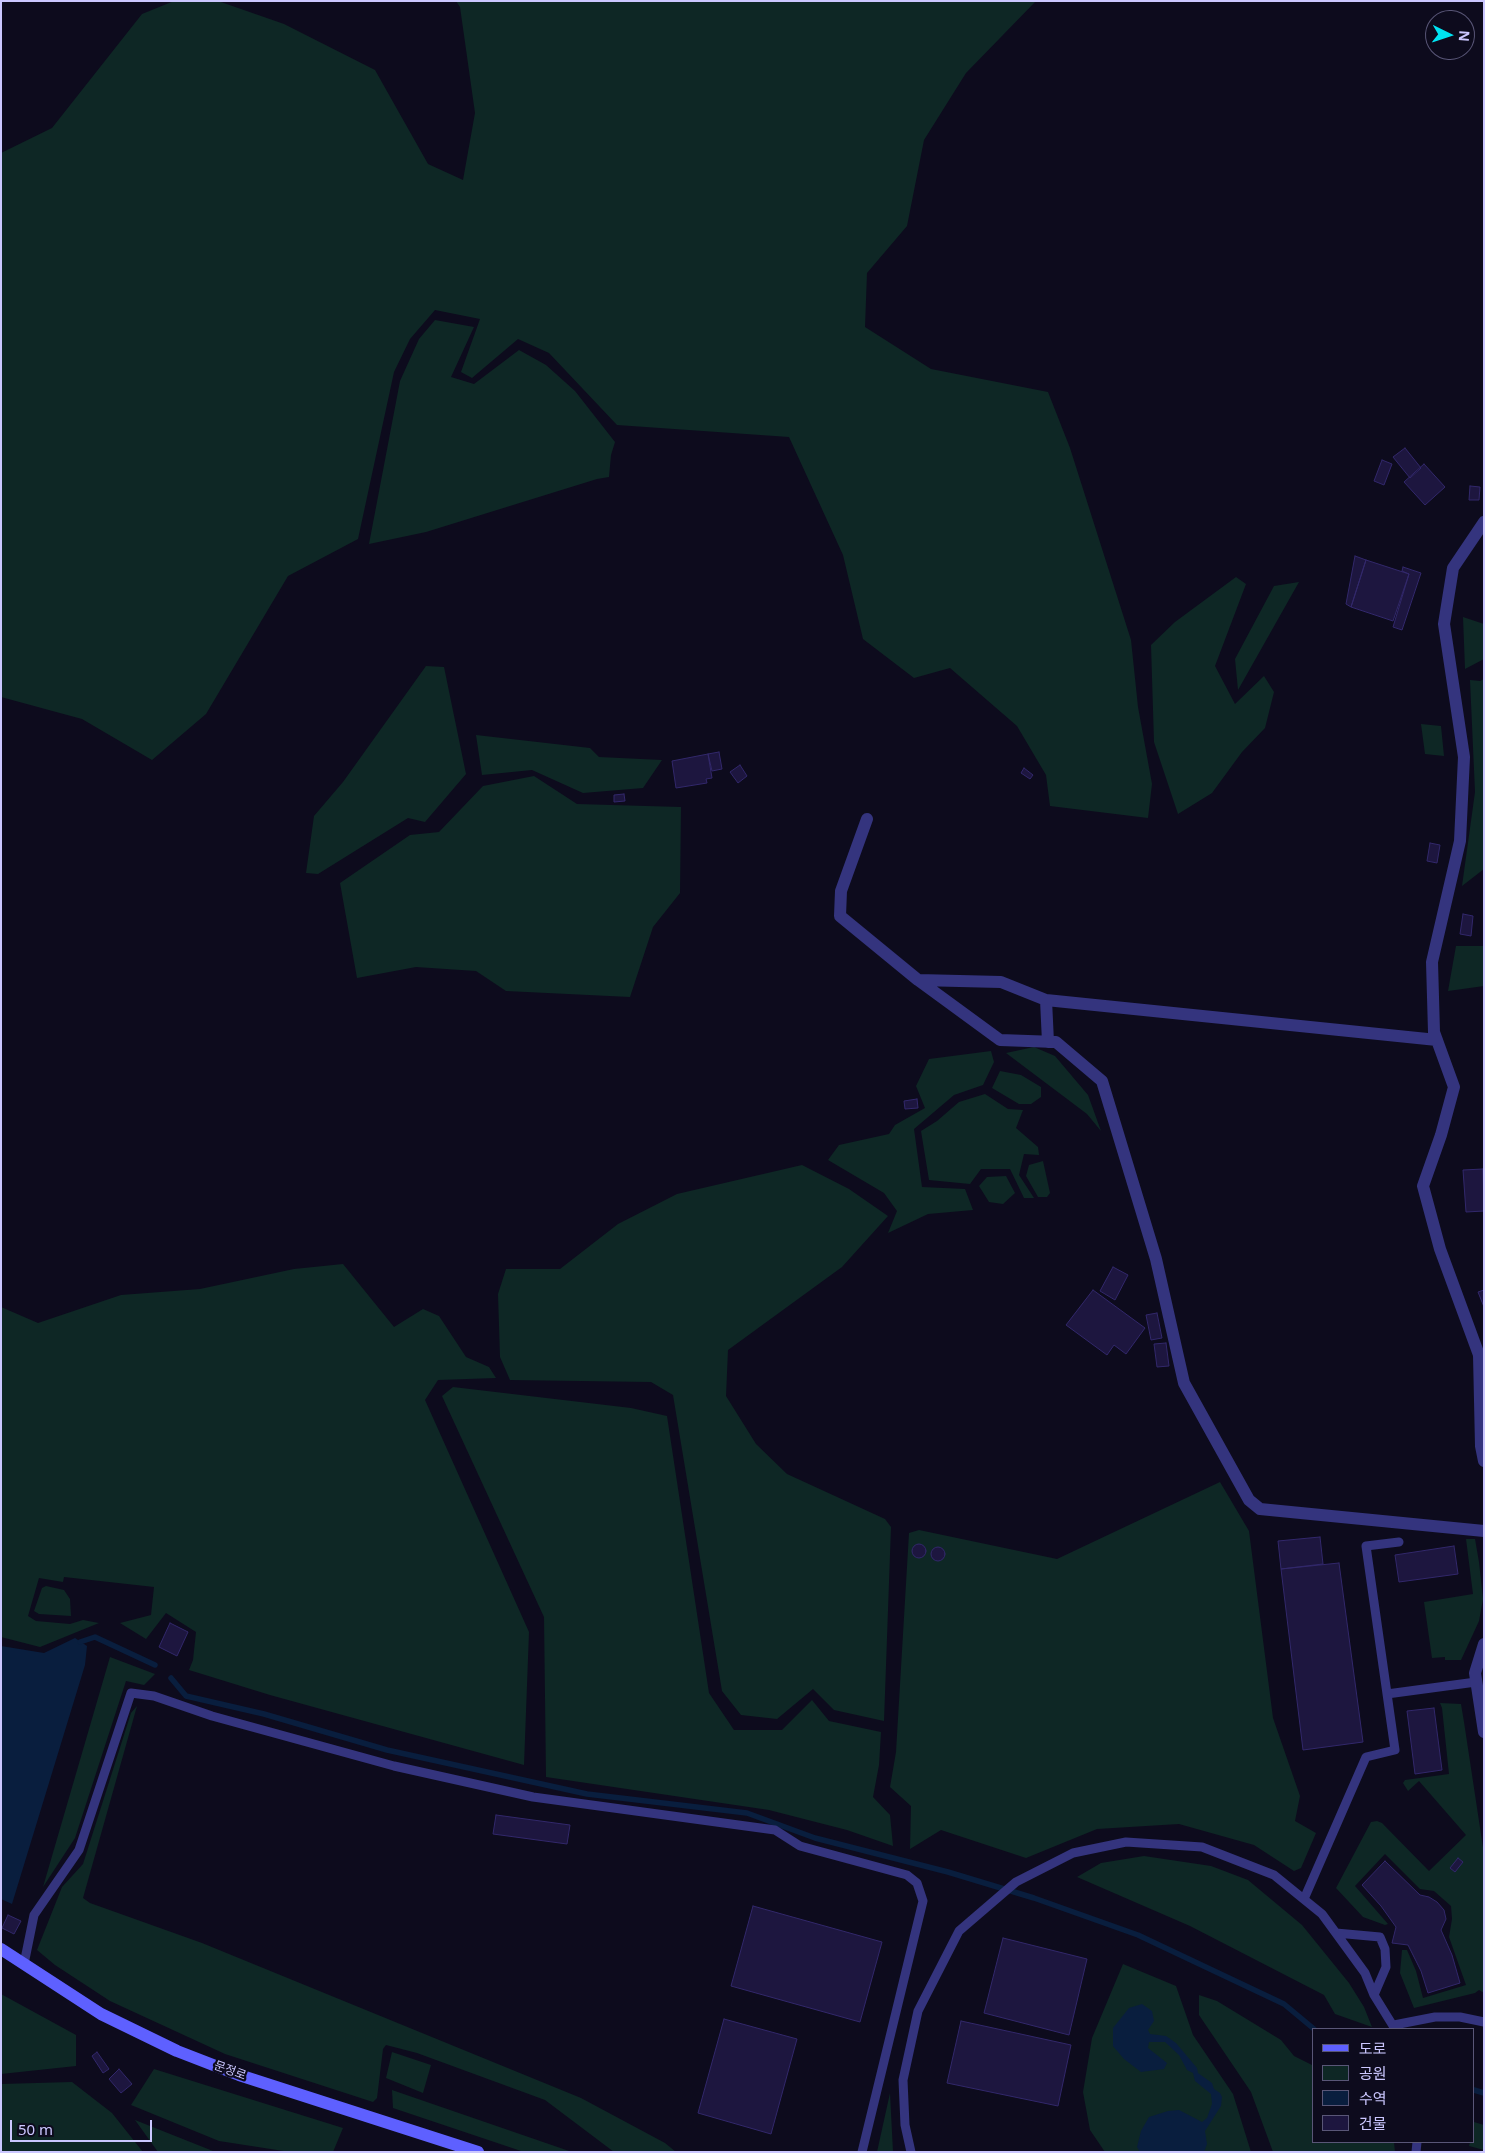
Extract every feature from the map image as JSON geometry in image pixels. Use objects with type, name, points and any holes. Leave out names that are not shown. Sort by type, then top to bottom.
[{"type":"main road","name":"문정로","points":[[1,1949],[101,2014],[177,2051],[239,2075],[478,2152]]},
{"type":"street","points":[[1484,522],[1453,568],[1444,624],[1464,756],[1460,841],[1432,962],[1434,1032],[1454,1087],[1441,1135],[1423,1186],[1440,1249],[1479,1355],[1481,1446],[1484,1461]]},
{"type":"street","points":[[867,819],[841,891],[840,916],[918,980],[1000,1040],[1056,1042],[1102,1081],[1156,1259],[1184,1383],[1249,1500],[1260,1509],[1484,1531]]},
{"type":"street","points":[[918,980],[1001,982],[1046,1000],[1436,1040]]},
{"type":"street","points":[[1046,1000],[1048,1042]]},
{"type":"street","points":[[1484,1644],[1475,1674],[1484,1732]]},
{"type":"lane","points":[[1304,1899],[1366,1757],[1395,1750],[1366,1546],[1399,1542]]},
{"type":"lane","points":[[1387,1694],[1476,1682]]},
{"type":"lane","points":[[24,1964],[34,1915],[79,1850],[131,1692],[154,1696],[212,1716],[394,1766],[533,1797],[775,1830],[800,1846],[907,1875],[917,1883],[923,1901],[862,2152]]},
{"type":"lane","points":[[911,2152],[905,2126],[903,2080],[918,2011],[959,1932],[1016,1882],[1073,1853],[1126,1842],[1202,1847],[1274,1875],[1322,1914],[1365,1973],[1374,1995],[1394,2027],[1435,2017],[1460,2017],[1484,2022]]},
{"type":"lane","points":[[1336,1933],[1380,1938],[1385,1949],[1386,1967],[1374,1995]]},
{"type":"green space","points":[[174,1],[218,1],[284,24],[375,70],[428,164],[463,180],[475,113],[460,7],[456,1],[1036,1],[966,73],[924,140],[907,226],[867,273],[865,327],[931,369],[1048,392],[1070,448],[1131,640],[1138,707],[1152,784],[1148,818],[1050,806],[1046,775],[1017,726],[950,668],[914,678],[863,639],[843,555],[789,437],[617,425],[549,353],[518,339],[472,378],[461,372],[480,319],[435,310],[410,339],[394,372],[358,539],[288,576],[206,714],[152,760],[82,719],[1,697],[1,153],[52,128],[142,14]]},
{"type":"green space","points":[[435,320],[474,327],[451,377],[474,384],[519,350],[546,365],[575,391],[615,442],[611,455],[609,477],[597,479],[426,532],[369,544],[400,381],[419,339]]},
{"type":"green space","points":[[1236,577],[1246,584],[1215,666],[1235,704],[1264,676],[1274,692],[1265,728],[1242,752],[1212,793],[1178,814],[1154,742],[1151,645],[1175,622]]},
{"type":"green space","points":[[1299,582],[1238,690],[1235,659],[1274,586]]},
{"type":"green space","points":[[1463,617],[1484,624],[1484,659],[1465,669]]},
{"type":"green space","points":[[426,666],[444,667],[466,774],[425,822],[408,818],[318,874],[306,873],[314,816],[343,782]]},
{"type":"green space","points":[[1484,679],[1484,869],[1462,886],[1475,792],[1470,680],[1480,681]]},
{"type":"green space","points":[[1421,724],[1441,726],[1444,756],[1425,754]]},
{"type":"green space","points":[[476,735],[590,748],[599,757],[662,760],[643,788],[583,793],[532,770],[482,775]]},
{"type":"green space","points":[[534,776],[577,804],[681,807],[680,893],[653,927],[630,997],[506,991],[476,971],[416,967],[357,978],[340,883],[410,835],[439,832],[483,786]]},
{"type":"green space","points":[[1456,946],[1484,946],[1484,986],[1448,991]]},
{"type":"green space","points":[[1034,1047],[1055,1056],[1088,1095],[1101,1131],[1087,1114],[1006,1053]]},
{"type":"green space","points":[[991,1051],[994,1062],[983,1085],[954,1095],[914,1129],[922,1187],[965,1189],[973,1210],[928,1214],[888,1233],[897,1211],[884,1193],[828,1160],[839,1145],[889,1134],[895,1125],[925,1108],[916,1086],[929,1059]]},
{"type":"green space","points":[[1000,1071],[1021,1075],[1041,1087],[1041,1097],[1031,1104],[1019,1104],[992,1088]]},
{"type":"green space","points":[[985,1094],[1008,1109],[1023,1110],[1016,1128],[1038,1147],[1039,1155],[1024,1154],[1019,1175],[1034,1198],[1024,1198],[1010,1169],[981,1169],[970,1184],[929,1180],[921,1131],[937,1121],[959,1102]]},
{"type":"green space","points":[[1043,1161],[1050,1193],[1047,1197],[1038,1197],[1026,1176],[1029,1165]]},
{"type":"green space","points":[[802,1165],[849,1189],[888,1216],[842,1267],[728,1350],[726,1396],[756,1444],[787,1474],[885,1519],[891,1527],[884,1721],[834,1710],[813,1689],[777,1719],[741,1715],[722,1691],[673,1395],[651,1382],[510,1380],[500,1357],[498,1294],[506,1269],[560,1269],[618,1224],[677,1194]]},
{"type":"green space","points":[[1006,1176],[1015,1193],[1003,1204],[989,1202],[979,1186],[987,1177]]},
{"type":"green space","points":[[343,1264],[394,1327],[423,1309],[439,1316],[466,1357],[489,1367],[496,1378],[438,1380],[425,1400],[529,1632],[524,1765],[270,1695],[189,1670],[193,1660],[196,1632],[166,1613],[146,1639],[120,1623],[151,1615],[154,1587],[64,1577],[63,1582],[39,1578],[28,1616],[36,1621],[70,1624],[83,1620],[99,1623],[40,1647],[1,1637],[1,1307],[38,1323],[121,1295],[200,1289],[294,1269]]},
{"type":"green space","points":[[453,1387],[631,1408],[667,1416],[709,1693],[734,1730],[782,1730],[812,1700],[829,1721],[881,1732],[879,1765],[873,1797],[890,1815],[893,1846],[847,1830],[769,1810],[546,1777],[544,1617],[442,1396]]},
{"type":"green space","points":[[1220,1482],[1249,1531],[1273,1718],[1300,1796],[1295,1821],[1316,1833],[1301,1868],[1294,1871],[1254,1845],[1179,1824],[1097,1829],[1026,1858],[941,1830],[910,1849],[911,1806],[890,1787],[896,1752],[909,1533],[919,1530],[1057,1559]]},
{"type":"green space","points":[[1466,1539],[1475,1539],[1479,1562],[1483,1599],[1479,1621],[1461,1660],[1445,1660],[1445,1657],[1432,1658],[1424,1602],[1473,1594]]},
{"type":"green space","points":[[46,1586],[64,1590],[70,1599],[71,1616],[39,1614],[34,1611],[42,1588]]},
{"type":"green space","points":[[110,1657],[155,1674],[144,1685],[126,1681],[75,1838],[43,1887]]},
{"type":"green space","points":[[1440,1703],[1461,1704],[1464,1722],[1484,1854],[1484,1993],[1479,1990],[1475,1993],[1414,2008],[1400,1973],[1402,1950],[1407,1950],[1416,1971],[1423,1998],[1466,1985],[1449,1937],[1452,1919],[1451,1906],[1434,1891],[1420,1889],[1385,1854],[1355,1886],[1388,1924],[1385,1925],[1363,1917],[1336,1888],[1371,1822],[1377,1821],[1382,1823],[1429,1871],[1466,1835],[1419,1781],[1408,1791],[1403,1783],[1405,1780],[1449,1774]]},
{"type":"green space","points":[[137,1706],[83,1898],[90,1903],[202,1943],[581,2098],[665,2143],[676,2152],[614,2152],[545,2100],[417,2053],[386,2045],[383,2049],[377,2098],[373,2102],[225,2054],[110,2001],[55,1965],[37,1950],[62,1887],[83,1864],[131,1713]]},
{"type":"green space","points":[[1144,1856],[1211,1866],[1248,1880],[1302,1925],[1349,1983],[1364,2007],[1372,2027],[1335,2014],[1324,1995],[1190,1926],[1077,1877],[1101,1863]]},
{"type":"green space","points":[[1123,1964],[1176,1986],[1193,2035],[1233,2094],[1251,2152],[1105,2152],[1090,2130],[1083,2092],[1092,2038]]},
{"type":"green space","points":[[1,1994],[76,2035],[76,2066],[1,2074]]},
{"type":"green space","points":[[1199,1995],[1217,2001],[1281,2040],[1294,2056],[1312,2065],[1312,2143],[1394,2143],[1395,2152],[1273,2152],[1251,2092],[1199,2015]]},
{"type":"green space","points":[[392,2052],[431,2065],[423,2093],[386,2078]]},
{"type":"green space","points":[[154,2069],[343,2128],[333,2152],[290,2152],[219,2141],[131,2105]]},
{"type":"green space","points":[[72,2082],[112,2113],[143,2152],[1,2152],[1,2084]]},
{"type":"green space","points":[[392,2090],[572,2152],[524,2152],[393,2108]]},
{"type":"green space","points":[[890,2093],[893,2152],[877,2152]]},
{"type":"green space","points":[[135,2120],[213,2151],[216,2152],[158,2152]]},
{"type":"green space","points":[[1475,2122],[1484,2125],[1484,2150],[1469,2146],[1470,2143],[1475,2143]]},
{"type":"water","points":[[75,1638],[87,1646],[85,1665],[12,1904],[1,1899],[1,1646],[44,1653]]},
{"type":"water","points":[[1142,2004],[1152,2011],[1154,2021],[1148,2030],[1150,2034],[1166,2036],[1176,2043],[1197,2068],[1198,2073],[1212,2083],[1214,2089],[1222,2097],[1221,2106],[1205,2131],[1207,2144],[1204,2152],[1140,2152],[1137,2147],[1141,2131],[1149,2117],[1168,2111],[1179,2110],[1202,2122],[1207,2118],[1212,2104],[1211,2094],[1195,2081],[1193,2073],[1187,2070],[1179,2055],[1165,2042],[1149,2042],[1148,2048],[1167,2063],[1164,2069],[1141,2072],[1124,2059],[1113,2046],[1113,2028],[1129,2008]]},
{"type":"building","points":[[1405,448],[1421,468],[1410,478],[1393,457]]},
{"type":"building","points":[[1382,460],[1392,464],[1384,485],[1374,481]]},
{"type":"building","points":[[1424,464],[1445,487],[1425,505],[1404,482]]},
{"type":"building","points":[[1470,486],[1480,487],[1479,500],[1469,500]]},
{"type":"building","points":[[1355,556],[1366,560],[1351,607],[1346,604]]},
{"type":"building","points":[[1366,560],[1409,574],[1393,621],[1351,607]]},
{"type":"building","points":[[1403,567],[1421,573],[1402,630],[1393,627],[1409,574],[1402,571]]},
{"type":"building","points":[[719,752],[722,769],[712,771],[708,754]]},
{"type":"building","points":[[708,754],[712,778],[706,779],[707,783],[676,788],[672,761]]},
{"type":"building","points":[[740,765],[747,776],[738,783],[730,772]]},
{"type":"building","points":[[1024,768],[1033,775],[1030,779],[1021,773]]},
{"type":"building","points":[[624,794],[625,801],[614,802],[614,795]]},
{"type":"building","points":[[1430,843],[1440,845],[1437,863],[1427,861]]},
{"type":"building","points":[[1463,914],[1473,916],[1471,936],[1460,934]]},
{"type":"building","points":[[917,1099],[918,1108],[905,1109],[904,1101]]},
{"type":"building","points":[[1483,1169],[1484,1211],[1466,1212],[1463,1170]]},
{"type":"building","points":[[1113,1267],[1128,1275],[1115,1300],[1100,1291]]},
{"type":"building","points":[[1093,1290],[1145,1328],[1126,1354],[1114,1345],[1107,1355],[1066,1325]]},
{"type":"building","points":[[1484,1290],[1484,1307],[1478,1292]]},
{"type":"building","points":[[1157,1313],[1162,1338],[1151,1340],[1146,1315]]},
{"type":"building","points":[[1166,1343],[1169,1366],[1157,1367],[1154,1344]]},
{"type":"building","points":[[1320,1537],[1323,1564],[1281,1569],[1278,1541]]},
{"type":"building","points":[[919,1544],[924,1546],[926,1551],[924,1556],[919,1558],[914,1556],[912,1551],[914,1546]]},
{"type":"building","points":[[1454,1546],[1458,1574],[1399,1582],[1395,1555]]},
{"type":"building","points":[[938,1547],[943,1549],[945,1554],[943,1559],[938,1561],[933,1559],[931,1554],[933,1549]]},
{"type":"building","points":[[1339,1563],[1363,1742],[1303,1750],[1281,1569]]},
{"type":"building","points":[[170,1623],[188,1632],[177,1656],[159,1647]]},
{"type":"building","points":[[1434,1708],[1442,1770],[1415,1774],[1407,1711]]},
{"type":"building","points":[[496,1815],[570,1825],[567,1844],[493,1834]]},
{"type":"building","points":[[1458,1858],[1463,1862],[1455,1872],[1450,1868]]},
{"type":"building","points":[[1385,1861],[1420,1895],[1429,1897],[1437,1902],[1444,1910],[1446,1919],[1441,1930],[1452,1955],[1460,1983],[1428,1993],[1421,1971],[1408,1945],[1392,1943],[1396,1927],[1381,1906],[1362,1885]]},
{"type":"building","points":[[753,1906],[882,1942],[860,2022],[731,1986]]},
{"type":"building","points":[[8,1915],[21,1921],[14,1934],[2,1928]]},
{"type":"building","points":[[1003,1938],[1087,1959],[1069,2035],[984,2013]]},
{"type":"building","points":[[724,2019],[797,2039],[771,2134],[698,2113]]},
{"type":"building","points":[[961,2021],[1071,2045],[1058,2106],[947,2083]]},
{"type":"building","points":[[97,2052],[109,2069],[103,2073],[92,2056]]},
{"type":"building","points":[[119,2069],[132,2084],[121,2093],[109,2079]]},
{"type":"waterway","points":[[80,1642],[95,1637],[155,1665]]},
{"type":"waterway","points":[[171,1678],[186,1696],[264,1714],[387,1750],[587,1794],[747,1813],[815,1838],[948,1872],[1034,1898],[1138,1935],[1284,2004],[1313,2028]]},
{"type":"waterway","points":[[1475,2090],[1484,2093]]}]
